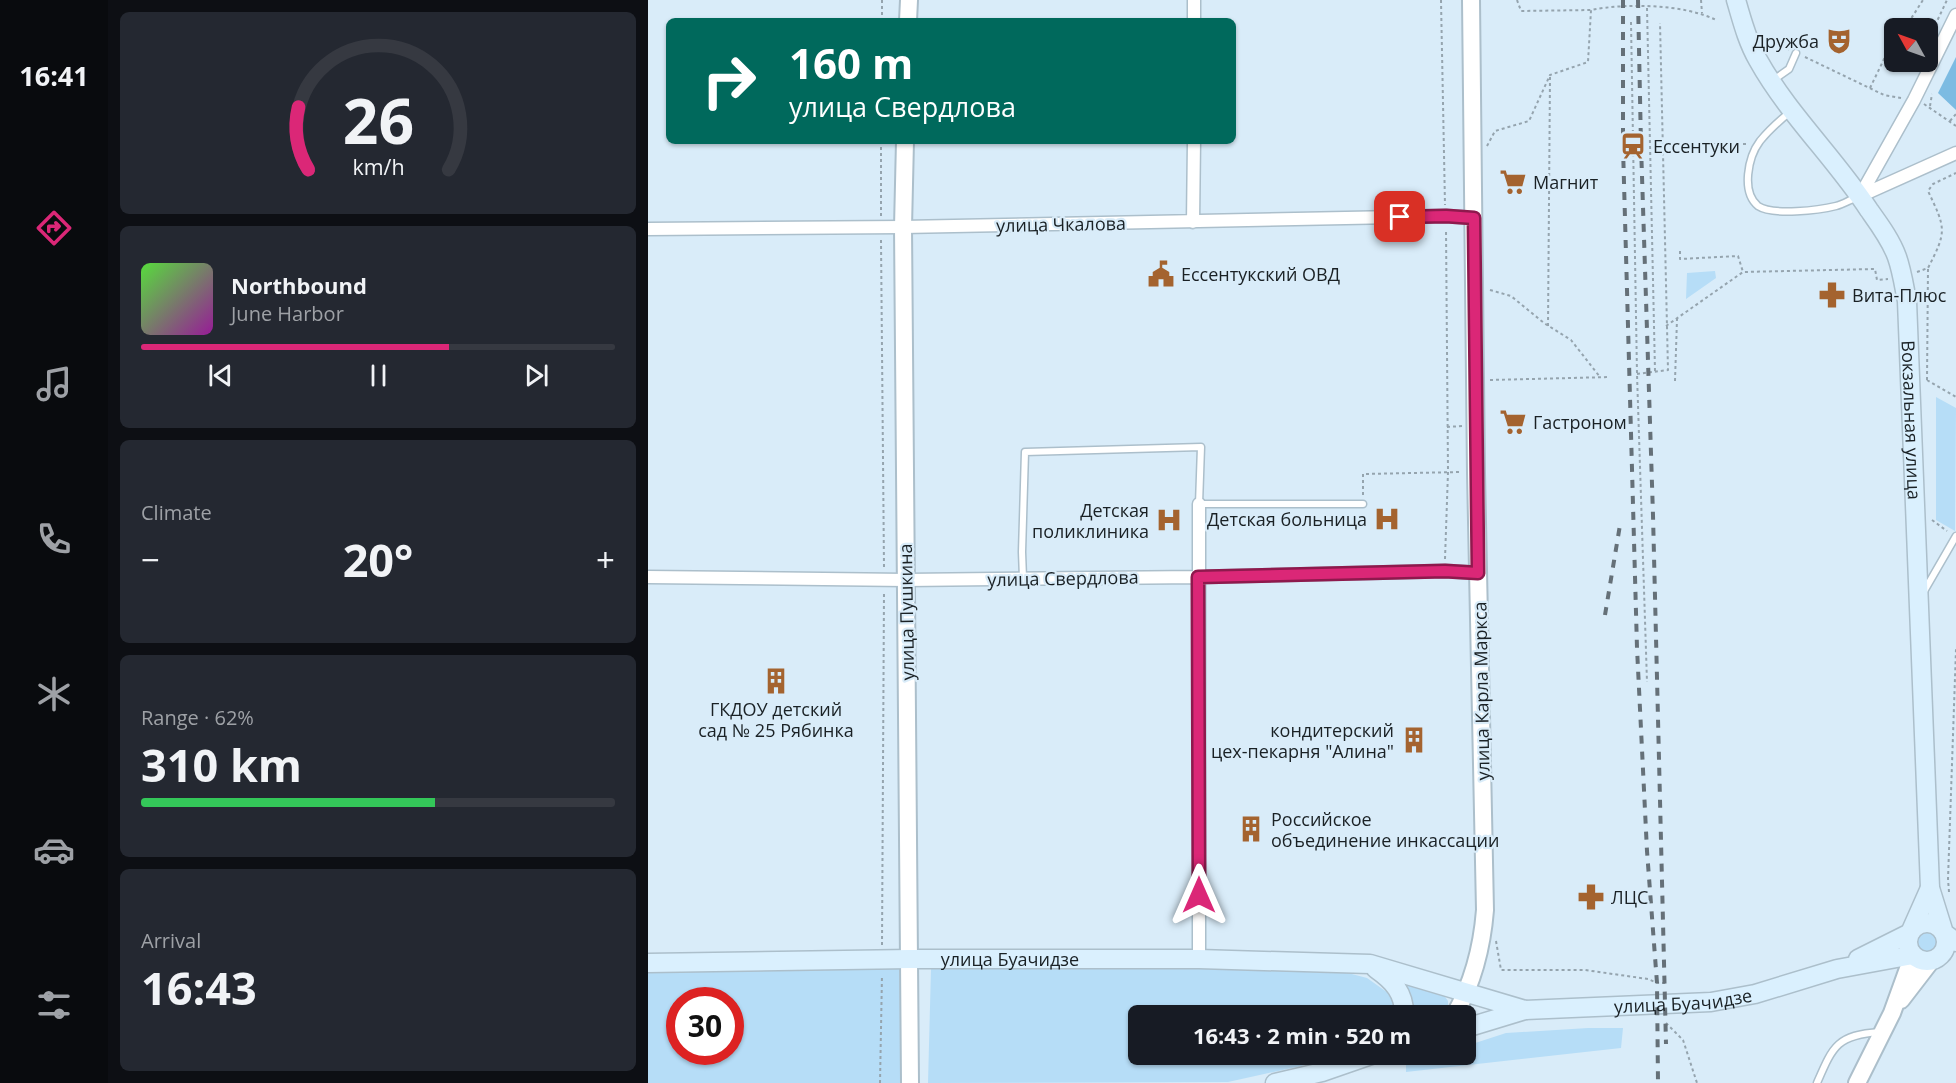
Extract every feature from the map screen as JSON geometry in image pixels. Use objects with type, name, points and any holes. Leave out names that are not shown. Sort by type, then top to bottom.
[{"type":"main road","name":"Вокзальная улица","points":[[1736,0],[1745,32],[1757,58],[1771,81],[1860,196],[1896,255],[1903,277],[1906,301],[1930,888]]},
{"type":"main road","points":[[1930,888],[1910,933],[1908,944],[1913,955],[1921,960],[1956,961]]},
{"type":"main road","points":[[1930,888],[1950,938]]},
{"type":"main road","points":[[1837,969],[1910,933],[1918,925],[1930,923],[1941,928],[1950,938]]},
{"type":"main road","points":[[1931,961],[1945,950],[1946,939],[1950,938]]},
{"type":"main road","points":[[1837,969],[1913,955]]},
{"type":"main road","name":"улица Буачидзе","points":[[648,963],[910,958],[1370,964],[1525,1010]]},
{"type":"main road","points":[[1370,964],[1390,979],[1400,992],[1404,1005]]},
{"type":"main road","name":"улица Буачидзе","points":[[1476,1025],[1525,1010],[1711,1002],[1755,994],[1837,969]]},
{"type":"main road","points":[[1275,1083],[1342,1065]]},
{"type":"street","points":[[908,18],[909,0]]},
{"type":"street","points":[[1194,0],[1194,18]]},
{"type":"street","name":"улица Карла Маркса","points":[[1460,1005],[1483,940],[1485,910],[1476,473],[1471,0]]},
{"type":"street","points":[[1860,196],[1914,100],[1956,15]]},
{"type":"street","name":"улица Пушкина","points":[[905,144],[903,227],[910,1083]]},
{"type":"street","points":[[1193,222],[1194,144]]},
{"type":"street","points":[[1860,196],[1956,153]]},
{"type":"street","name":"улица Чкалова","points":[[648,229],[903,227],[1446,216],[1474,218]]},
{"type":"street","points":[[1199,504],[1199,960]]},
{"type":"street","name":"улица Свердлова","points":[[648,577],[906,580],[1198,577],[1445,571],[1478,573]]},
{"type":"street","points":[[1857,1083],[1892,1012],[1913,955]]},
{"type":"street","points":[[1892,1012],[1931,961]]},
{"type":"lane","points":[[1771,81],[1789,69],[1796,53]]},
{"type":"lane","points":[[1792,109],[1758,144],[1747,177],[1757,205],[1782,212],[1837,206],[1860,196]]},
{"type":"lane","points":[[1023,578],[1025,452],[1201,447],[1199,504],[1363,504]]},
{"type":"lane","points":[[1918,602],[1956,536]]},
{"type":"lane","points":[[1817,1083],[1834,1049],[1845,1038],[1858,1034],[1882,1032]]},
{"type":"path","points":[[882,0],[882,18]]},
{"type":"path","points":[[1442,0],[1448,472],[1445,571]]},
{"type":"path","points":[[1517,0],[1521,11],[1592,10],[1623,6],[1702,13],[1716,20]]},
{"type":"path","points":[[1701,0],[1702,13]]},
{"type":"path","points":[[1911,18],[1923,0]]},
{"type":"path","points":[[1938,20],[1947,0]]},
{"type":"path","points":[[1647,8],[1655,371]]},
{"type":"path","points":[[1487,147],[1495,131],[1529,121],[1550,75],[1588,62],[1592,10]]},
{"type":"path","points":[[1631,21],[1636,374],[1647,682]]},
{"type":"path","points":[[1636,374],[1668,370],[1660,23]]},
{"type":"path","points":[[1761,38],[1784,47]]},
{"type":"path","points":[[1796,53],[1884,95],[1914,100],[1930,106],[1956,126]]},
{"type":"path","points":[[1870,88],[1884,59]]},
{"type":"path","points":[[1548,326],[1550,75]]},
{"type":"path","points":[[1950,121],[1956,114]]},
{"type":"path","points":[[880,1083],[884,579],[881,144]]},
{"type":"path","points":[[1713,144],[1758,144]]},
{"type":"path","points":[[1956,173],[1933,184],[1929,191],[1940,216],[1943,234],[1940,246],[1928,268],[1927,380],[1956,397]]},
{"type":"path","points":[[1680,251],[1680,259],[1738,256],[1743,272]]},
{"type":"path","points":[[1666,326],[1743,272],[1875,269],[1877,280],[1903,277],[1928,268]]},
{"type":"path","points":[[1475,288],[1511,296],[1548,326],[1571,340],[1600,377]]},
{"type":"path","points":[[1675,381],[1677,319]]},
{"type":"path","points":[[1476,382],[1610,377]]},
{"type":"path","points":[[1363,504],[1363,474],[1476,473]]},
{"type":"path","points":[[1932,520],[1956,536]]},
{"type":"path","points":[[1950,902],[1947,879],[1956,650]]},
{"type":"path","points":[[1483,940],[1496,939],[1501,970],[1585,970],[1665,983]]},
{"type":"path","points":[[1666,1023],[1683,1040],[1697,1083]]},
{"type":"shaded area","points":[[1956,57],[1956,110],[1938,93]]},
{"type":"shaded area","points":[[1715,271],[1716,278],[1686,299],[1687,273]]},
{"type":"shaded area","points":[[1936,397],[1956,408],[1955,531],[1936,520]]},
{"type":"shaded area","points":[[1926,928],[1935,932],[1939,941],[1935,950],[1926,954],[1917,950],[1913,941],[1917,932]]},
{"type":"shaded area","points":[[1231,966],[1329,968],[1367,978],[1391,995],[1393,1005],[1128,1005],[1128,1065],[1304,1065],[1228,1082],[928,1083],[931,969]]},
{"type":"shaded area","points":[[905,969],[903,1083],[648,1083],[648,970]]},
{"type":"shaded area","points":[[1401,981],[1443,994],[1448,1005],[1411,1005],[1410,996]]},
{"type":"shaded area","points":[[1623,1028],[1621,1048],[1476,1064],[1476,1043],[1506,1033]]},
{"type":"shaded area","points":[[1406,1065],[1469,1065],[1406,1072]]},
{"type":"railway","points":[[1623,0],[1623,147],[1637,648],[1647,851],[1657,983],[1658,1083]]},
{"type":"railway","points":[[1638,0],[1666,1044]]},
{"type":"railway","points":[[1605,615],[1620,525]]},
{"type":"place","name":"Дружба","points":[[1839,41]]},
{"type":"place","name":"Ессентуки","points":[[1633,146]]},
{"type":"place","name":"Магнит","points":[[1513,182]]},
{"type":"place","name":"Ессентукский ОВД","points":[[1161,274]]},
{"type":"place","name":"Вита-Плюс","points":[[1832,295]]},
{"type":"place","name":"Гастроном","points":[[1513,422]]},
{"type":"place","name":"Детская больница","points":[[1387,519]]},
{"type":"place","name":"Детская поликлиника","points":[[1169,520]]},
{"type":"place","name":"ГКДОУ детский сад № 25 Рябинка","points":[[776,681]]},
{"type":"place","name":"кондитерский цех-пекарня \"Алина\"","points":[[1414,740]]},
{"type":"place","name":"Российское объединение инкассации","points":[[1251,829]]},
{"type":"place","name":"ЛЦС","points":[[1591,897]]},
{"type":"route","points":[[1199,895],[1198,577],[1445,571],[1478,573],[1474,218],[1400,217]]}]
